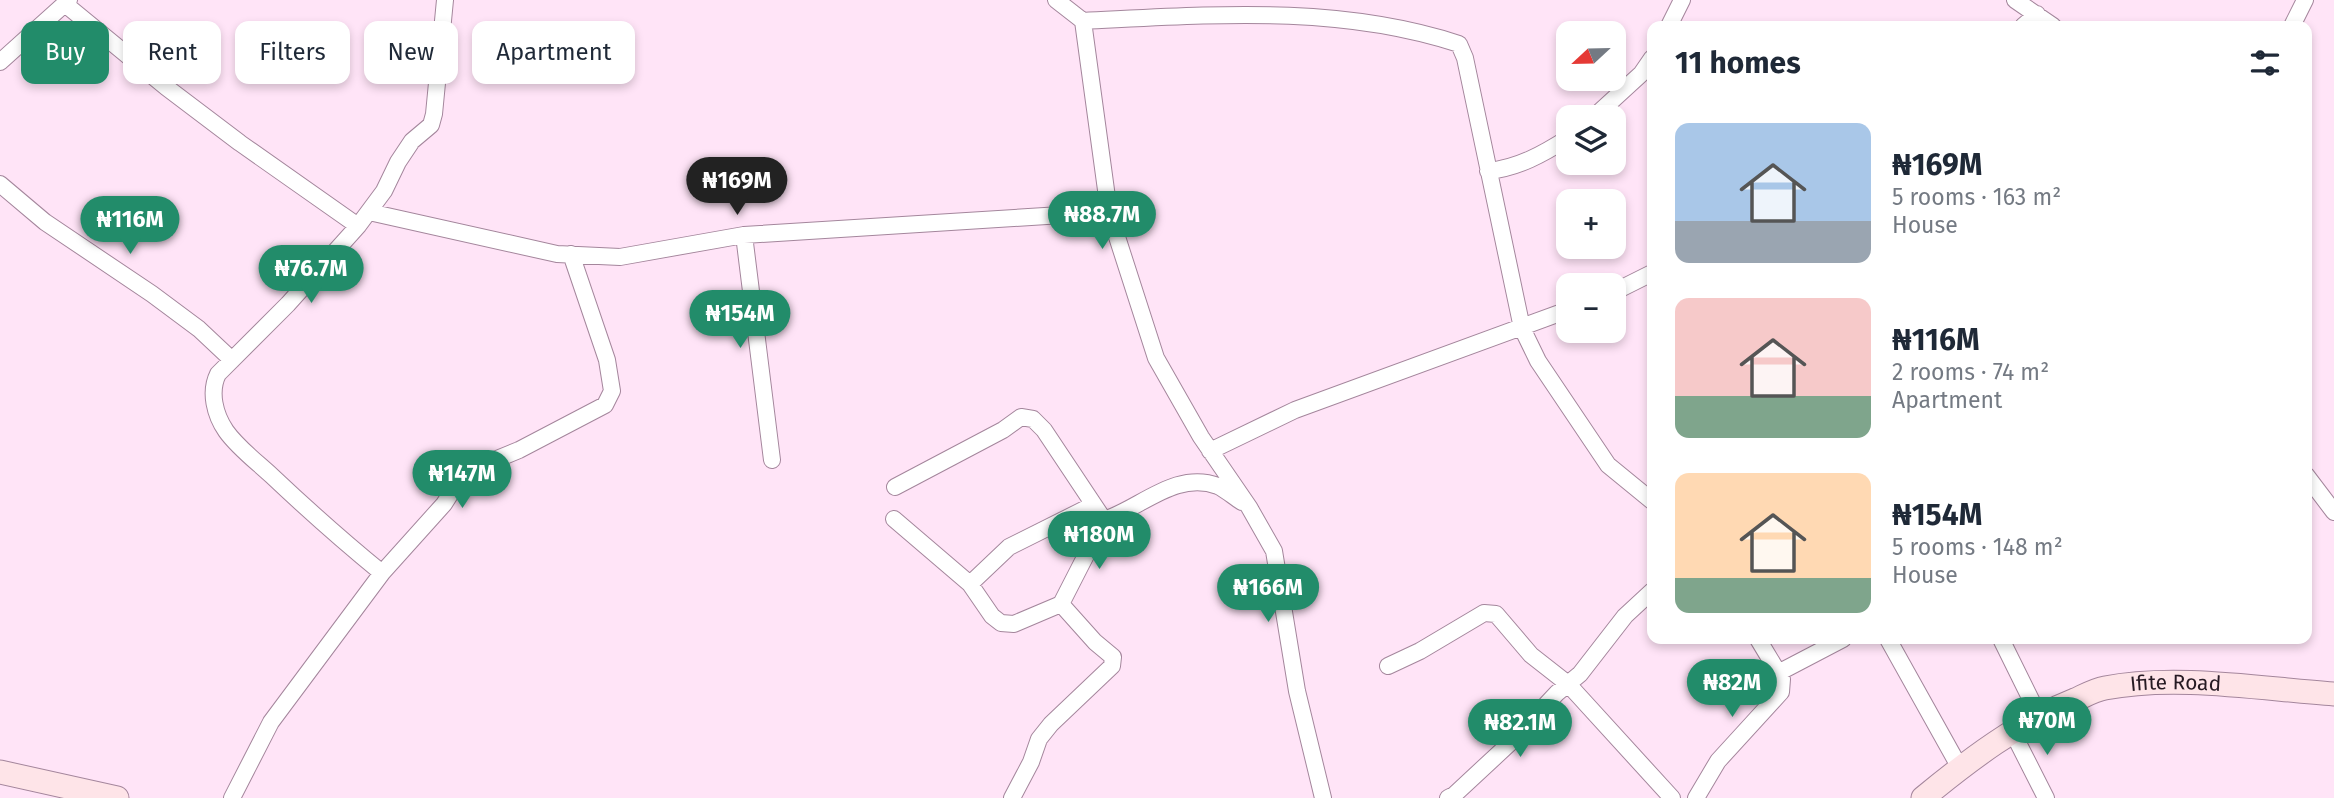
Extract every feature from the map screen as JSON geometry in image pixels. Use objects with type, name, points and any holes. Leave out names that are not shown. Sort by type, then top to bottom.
[{"type":"street","points":[[382,573],[327,528],[226,431],[219,419],[213,395],[214,383],[218,374],[288,304],[358,226],[384,191],[412,141],[431,125],[435,114],[445,0]]},
{"type":"street","points":[[1056,0],[1083,21],[1255,13],[1337,18],[1437,37],[1459,44],[1465,58],[1522,328],[1538,360],[1608,466],[1647,497]]},
{"type":"street","points":[[1672,21],[1682,0]]},
{"type":"street","points":[[2015,0],[2046,21]]},
{"type":"street","points":[[2294,21],[2305,0]]},
{"type":"street","points":[[0,62],[67,2],[166,87],[358,226]]},
{"type":"street","points":[[2029,21],[2037,14]]},
{"type":"street","points":[[1083,21],[1109,212],[1156,358],[1210,450],[1250,507],[1274,551],[1297,691],[1323,798]]},
{"type":"street","points":[[1607,105],[1647,65]]},
{"type":"street","points":[[1488,171],[1508,169],[1556,146]]},
{"type":"street","points":[[0,184],[45,222],[199,329],[232,360]]},
{"type":"street","points":[[369,212],[557,254],[620,257],[744,235],[1109,212]]},
{"type":"street","points":[[744,235],[772,460]]},
{"type":"street","points":[[232,798],[271,722],[382,573],[444,504],[458,482],[475,468],[519,450],[605,405],[612,391],[607,360],[571,254]]},
{"type":"street","points":[[1626,286],[1647,276]]},
{"type":"street","points":[[1210,450],[1295,411],[1556,315]]},
{"type":"street","points":[[895,487],[1003,430],[1021,417],[1033,419],[1044,430],[1104,520]]},
{"type":"street","points":[[894,519],[970,584],[992,616],[1001,623],[1014,624],[1061,604],[1104,520],[1156,492],[1191,482],[1218,486],[1250,507]]},
{"type":"street","points":[[2312,483],[2334,512]]},
{"type":"street","points":[[970,584],[1009,547],[1093,505]]},
{"type":"street","points":[[1448,798],[1510,743],[1580,674],[1625,616],[1647,596]]},
{"type":"street","points":[[1012,798],[1031,762],[1039,739],[1051,724],[1112,666],[1113,657],[1061,604]]},
{"type":"street","points":[[1388,666],[1420,651],[1484,613],[1496,614],[1531,655],[1568,684],[1672,798]]},
{"type":"street","points":[[1696,798],[1718,761],[1781,692],[1782,679],[1761,644]]},
{"type":"street","points":[[1778,673],[1833,644]]},
{"type":"street","points":[[1891,644],[1960,768]]},
{"type":"street","points":[[2003,644],[2039,716]]},
{"type":"street","name":"Ifite Road","points":[[1923,798],[1960,768],[2039,716],[2102,689],[2131,685],[2184,684],[2334,694]]},
{"type":"street","points":[[2013,733],[2046,798]]},
{"type":"street","points":[[0,772],[117,798]]}]
